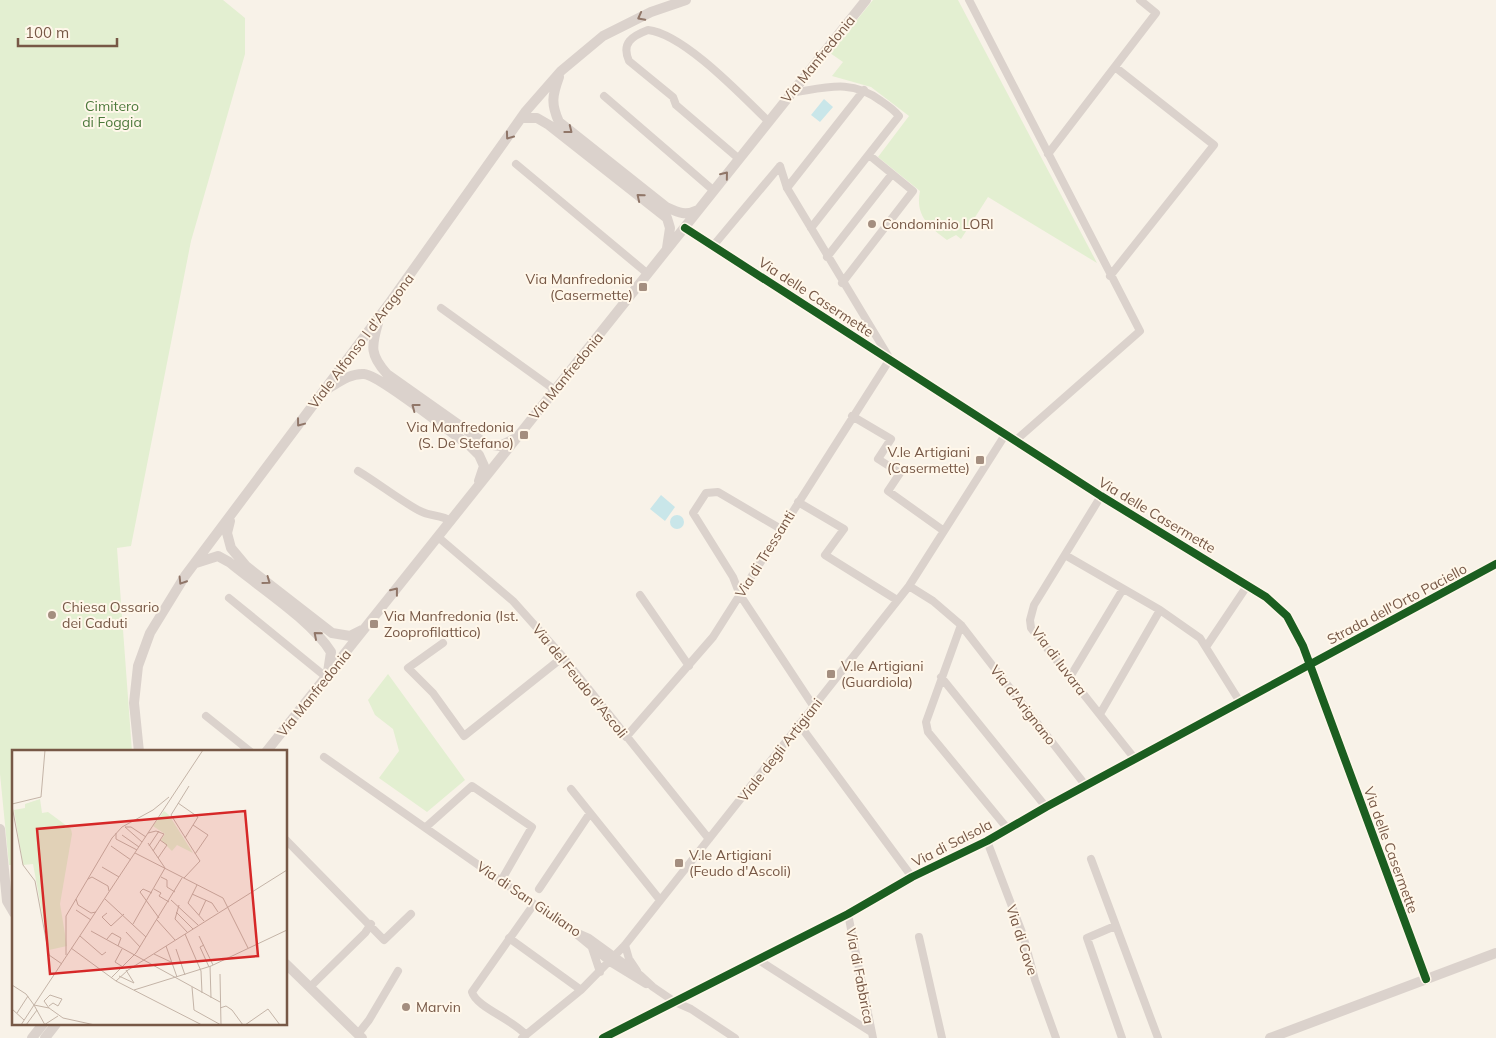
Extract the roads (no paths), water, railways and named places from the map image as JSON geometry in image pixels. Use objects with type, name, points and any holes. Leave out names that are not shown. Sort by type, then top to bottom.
[{"type":"main road","name":"Viale Alfonso I d'Aragona","points":[[139,750],[134,703],[138,666],[150,633],[194,564],[379,317],[522,118],[561,72],[603,36],[651,12],[686,0]]},
{"type":"main road","name":"Via Manfredonia","points":[[268,750],[685,228],[738,158],[866,0]]},
{"type":"main road","points":[[561,72],[554,91],[553,107],[559,122],[666,207],[681,214],[688,214],[698,210]]},
{"type":"main road","points":[[522,118],[538,118],[549,125],[667,218],[670,228],[667,249]]},
{"type":"main road","points":[[379,317],[373,339],[374,360],[387,374],[486,444],[500,446],[518,437]]},
{"type":"main road","points":[[323,392],[351,376],[365,374],[385,383],[469,445],[479,455],[484,466],[474,491]]},
{"type":"main road","points":[[232,515],[227,532],[231,548],[246,566],[332,633],[350,636],[366,628]]},
{"type":"main road","points":[[194,564],[218,556],[229,562],[324,640],[331,652],[326,677]]},
{"type":"main road","points":[[0,829],[6,901],[12,910]]},
{"type":"main road","points":[[1270,1038],[1496,953]]},
{"type":"main road","points":[[288,966],[360,1036]]},
{"type":"main road","points":[[32,1038],[41,1026]]},
{"type":"main road","points":[[45,1038],[54,1026]]},
{"type":"street","points":[[969,0],[1140,331],[1015,441]]},
{"type":"street","points":[[1048,154],[1156,14],[1140,0]]},
{"type":"street","points":[[738,158],[676,105],[673,97],[629,61],[625,52],[626,45],[631,38],[648,30],[672,40],[712,69],[768,121]]},
{"type":"street","points":[[1110,276],[1214,144],[1115,67]]},
{"type":"street","points":[[791,93],[844,85],[864,90],[899,116],[811,228]]},
{"type":"street","points":[[787,188],[864,90]]},
{"type":"street","points":[[604,96],[713,190]]},
{"type":"street","points":[[842,283],[913,191],[869,156]]},
{"type":"street","points":[[516,164],[648,274]]},
{"type":"street","points":[[713,246],[780,166],[787,188],[842,283],[890,359]]},
{"type":"street","points":[[827,257],[892,174]]},
{"type":"street","name":"Via delle Casermette","points":[[685,228],[1101,496],[1266,597],[1287,616],[1296,630],[1426,979]]},
{"type":"street","points":[[442,308],[555,390]]},
{"type":"street","name":"Via di Tressanti","points":[[626,737],[713,637],[890,359]]},
{"type":"street","points":[[852,416],[891,439],[878,459],[900,473],[888,491],[944,531]]},
{"type":"street","name":"Viale degli Artigiani","points":[[523,1037],[600,972],[625,945],[908,586],[1006,435]]},
{"type":"street","points":[[358,471],[419,511],[433,516],[442,515],[451,521]]},
{"type":"street","points":[[781,529],[718,492],[706,493],[693,513],[733,577],[740,595],[814,707]]},
{"type":"street","name":"Via di Iuvara","points":[[1101,496],[1034,605],[1030,620],[1032,628],[1135,759]]},
{"type":"street","points":[[798,502],[844,529],[826,555],[897,600]]},
{"type":"street","name":"Via del Feudo d'Ascoli","points":[[438,537],[513,601],[563,658],[709,839]]},
{"type":"street","points":[[1065,555],[1160,610],[1200,638],[1240,702]]},
{"type":"street","name":"Strada dell'Orto Paciello","points":[[1309,665],[1496,564]]},
{"type":"street","name":"Via d'Arignano","points":[[908,586],[940,606],[961,625],[1086,786]]},
{"type":"street","points":[[1206,647],[1247,586]]},
{"type":"street","points":[[1070,677],[1123,589]]},
{"type":"street","points":[[640,595],[689,666]]},
{"type":"street","points":[[230,598],[326,677]]},
{"type":"street","points":[[1100,714],[1160,610]]},
{"type":"street","points":[[961,625],[926,716],[928,732],[1008,828]]},
{"type":"street","points":[[442,643],[408,668],[433,693],[464,736],[563,658]]},
{"type":"street","name":"Via di Salsola","points":[[603,1038],[848,914],[912,877],[988,842],[1008,828],[1046,807],[1309,665]]},
{"type":"street","points":[[942,676],[1046,807]]},
{"type":"street","points":[[206,716],[248,750]]},
{"type":"street","name":"Via di Salsola","points":[[799,724],[912,877]]},
{"type":"street","name":"Via di San Giuliano","points":[[324,757],[573,931],[589,938],[612,959],[640,975],[653,987],[675,1002],[691,1009],[735,1038]]},
{"type":"street","points":[[426,827],[472,786],[532,828],[501,881]]},
{"type":"street","points":[[571,788],[660,900]]},
{"type":"street","points":[[540,889],[590,813]]},
{"type":"street","points":[[288,842],[371,924],[384,940],[411,914]]},
{"type":"street","name":"Via di Cave","points":[[988,842],[1022,934],[1035,980],[1056,1038]]},
{"type":"street","points":[[1091,859],[1158,1038]]},
{"type":"street","points":[[523,1037],[517,1026],[476,999],[472,992],[534,904]]},
{"type":"street","name":"Via di Fabbrica","points":[[848,914],[872,1035]]},
{"type":"street","points":[[310,987],[365,933],[371,924]]},
{"type":"street","points":[[1116,926],[1087,938],[1122,1038]]},
{"type":"street","points":[[573,931],[592,948],[612,959],[635,979],[653,987]]},
{"type":"street","points":[[919,937],[942,1038]]},
{"type":"street","points":[[509,938],[580,990]]},
{"type":"street","points":[[625,945],[629,959],[640,975]]},
{"type":"street","points":[[592,948],[600,972]]},
{"type":"street","points":[[757,959],[872,1035]]},
{"type":"street","points":[[360,1036],[398,971]]},
{"type":"water","points":[[824,99],[833,107],[820,122],[811,115]]},
{"type":"water","points":[[661,495],[675,507],[665,521],[650,509]]},
{"type":"water","points":[[674,515],[680,515],[684,522],[680,529],[674,529],[670,525],[670,519]]},
{"type":"place","name":"Condominio LORI","points":[[872,224]]},
{"type":"place","name":"Via Manfredonia (Casermette)","points":[[643,287]]},
{"type":"place","name":"Via Manfredonia (S. De Stefano)","points":[[524,435]]},
{"type":"place","name":"V.le Artigiani (Casermette)","points":[[980,460]]},
{"type":"place","name":"Chiesa Ossario dei Caduti","points":[[52,615]]},
{"type":"place","name":"Via Manfredonia (Ist. Zooprofilattico)","points":[[374,624]]},
{"type":"place","name":"V.le Artigiani (Guardiola)","points":[[831,674]]},
{"type":"place","name":"V.le Artigiani (Feudo d'Ascoli)","points":[[679,863]]},
{"type":"place","name":"Marvin","points":[[406,1007]]},
{"type":"park label","name":"Cimitero di Foggia","points":[[112,114]]}]
